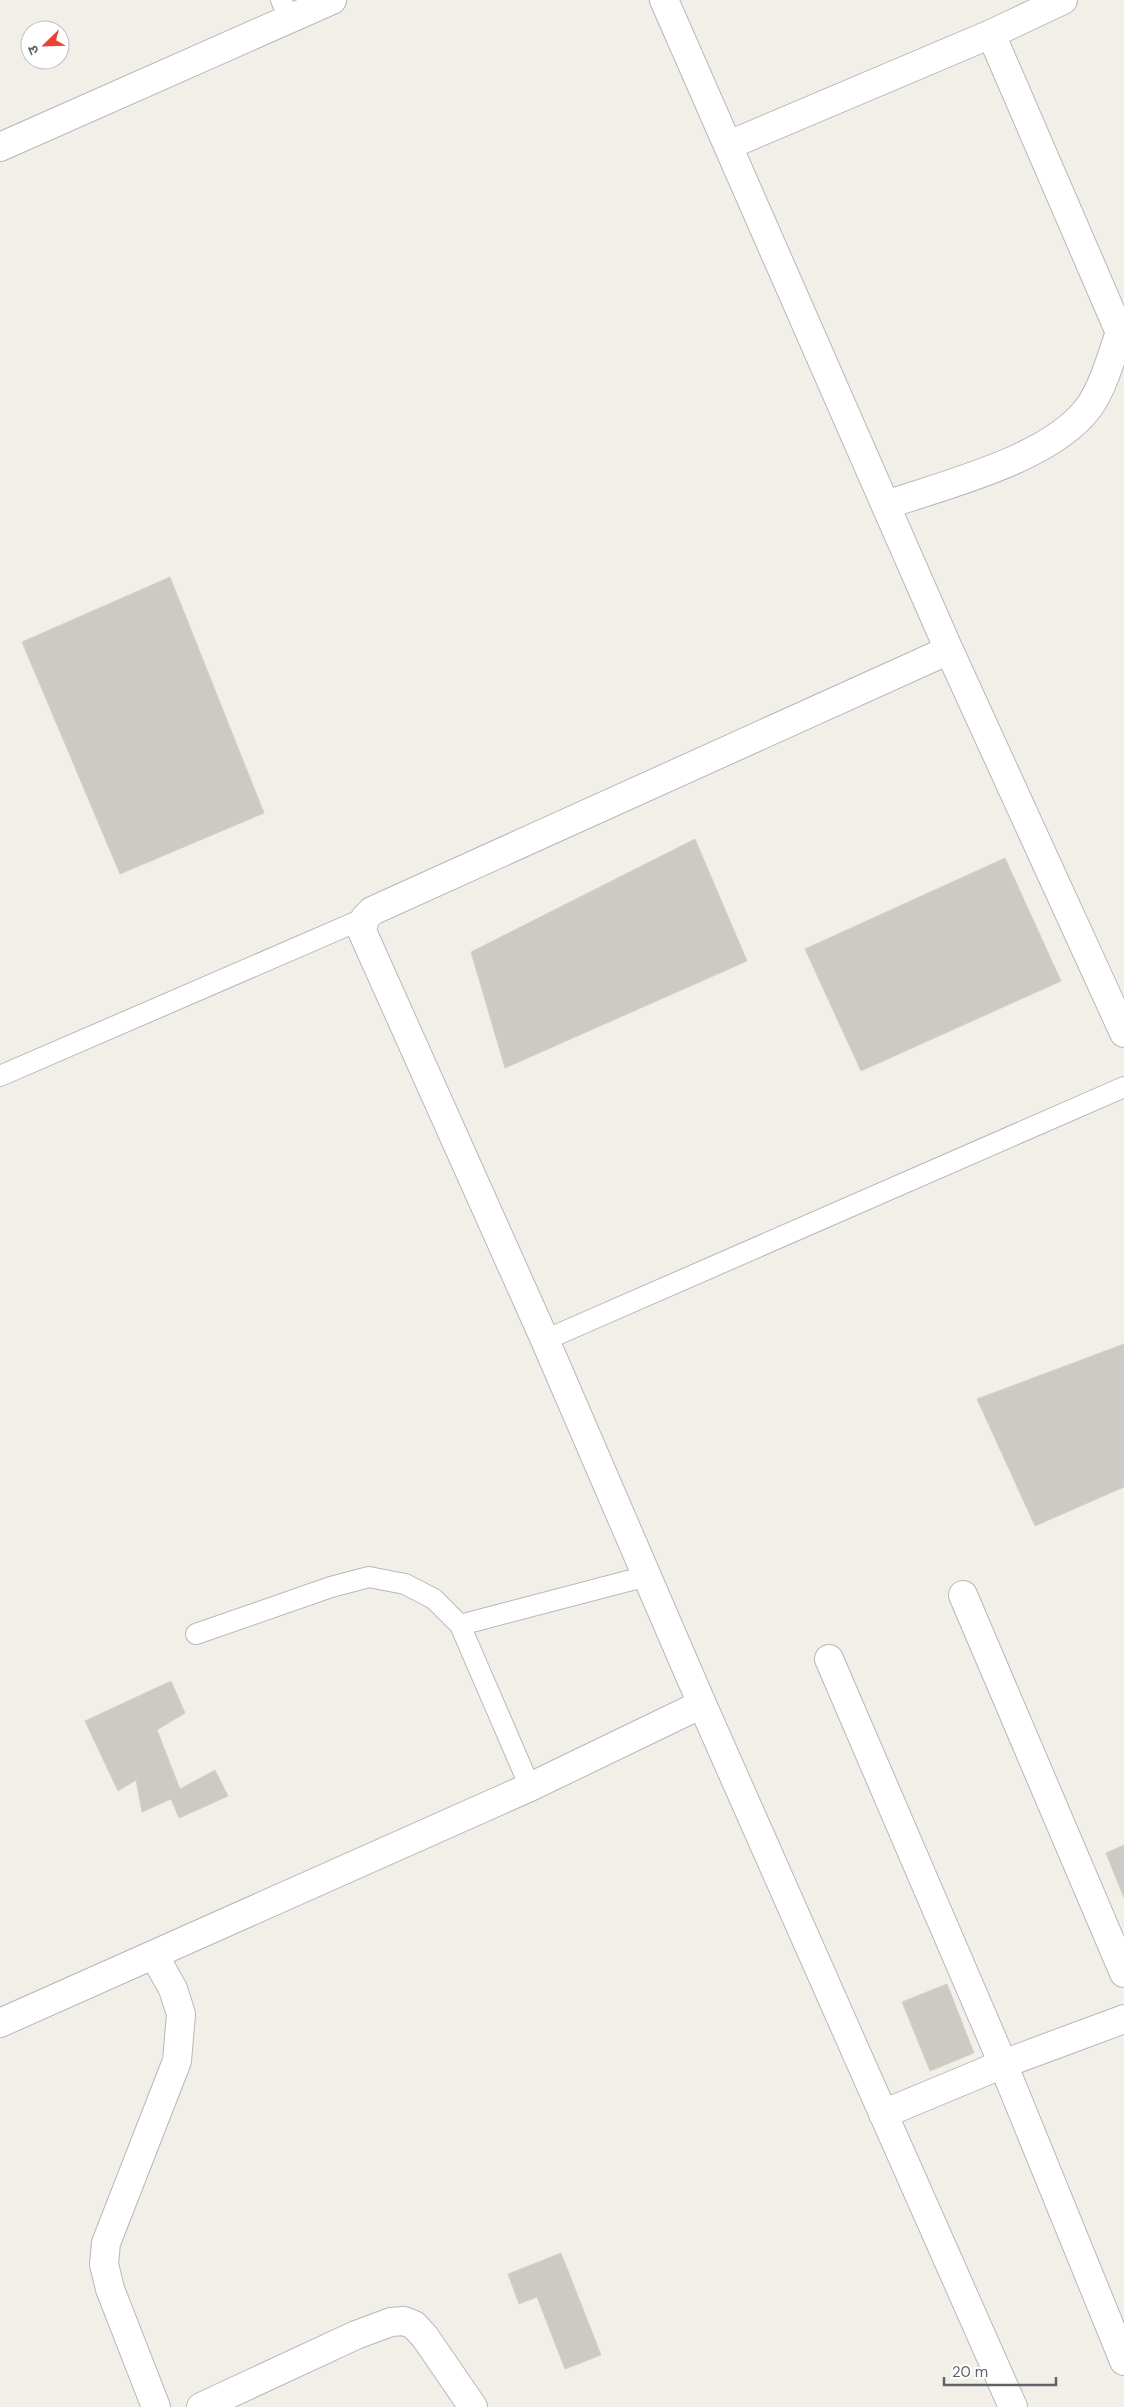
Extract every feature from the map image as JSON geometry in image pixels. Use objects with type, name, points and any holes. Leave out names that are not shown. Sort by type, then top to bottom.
[{"type":"street","points":[[0,147],[285,9],[332,0]]},
{"type":"street","points":[[664,0],[949,650],[1117,995],[1124,1033]]},
{"type":"street","points":[[729,145],[991,34],[1063,0]]},
{"type":"street","points":[[886,505],[1007,462],[1036,450],[1069,430],[1090,405],[1122,337],[991,34]]},
{"type":"street","points":[[949,650],[372,910],[362,924],[363,937],[545,1340],[702,1704],[1013,2407]]},
{"type":"street","points":[[963,1595],[1124,1973]]},
{"type":"street","points":[[829,1659],[1003,2064],[1124,2361]]},
{"type":"street","points":[[0,2023],[530,1787],[702,1704]]},
{"type":"street","points":[[154,1955],[173,1989],[181,2014],[177,2061],[106,2243],[104,2264],[110,2289],[156,2407]]},
{"type":"street","points":[[883,2114],[1003,2064],[1124,2018]]},
{"type":"street","points":[[200,2407],[356,2335],[391,2322],[404,2322],[414,2325],[425,2337],[473,2407]]},
{"type":"lane","points":[[0,1076],[365,918]]},
{"type":"lane","points":[[545,1340],[1124,1087]]},
{"type":"lane","points":[[460,1625],[647,1576]]},
{"type":"lane","points":[[196,1634],[331,1587],[369,1577],[405,1584],[434,1599],[460,1625],[530,1787]]},
{"type":"building","points":[[170,577],[264,813],[120,874],[22,642]]},
{"type":"building","points":[[695,839],[747,961],[505,1068],[471,952]]},
{"type":"building","points":[[1005,858],[1061,981],[861,1071],[805,949]]},
{"type":"building","points":[[1124,1344],[1124,1487],[1035,1526],[977,1399]]},
{"type":"building","points":[[171,1681],[185,1713],[157,1730],[180,1789],[215,1770],[228,1796],[179,1818],[171,1799],[142,1812],[136,1780],[118,1791],[85,1721]]},
{"type":"building","points":[[1124,1845],[1124,1898],[1106,1853]]},
{"type":"building","points":[[947,1984],[974,2053],[930,2071],[902,2002]]},
{"type":"building","points":[[561,2253],[601,2355],[565,2369],[537,2297],[519,2304],[508,2274]]}]
